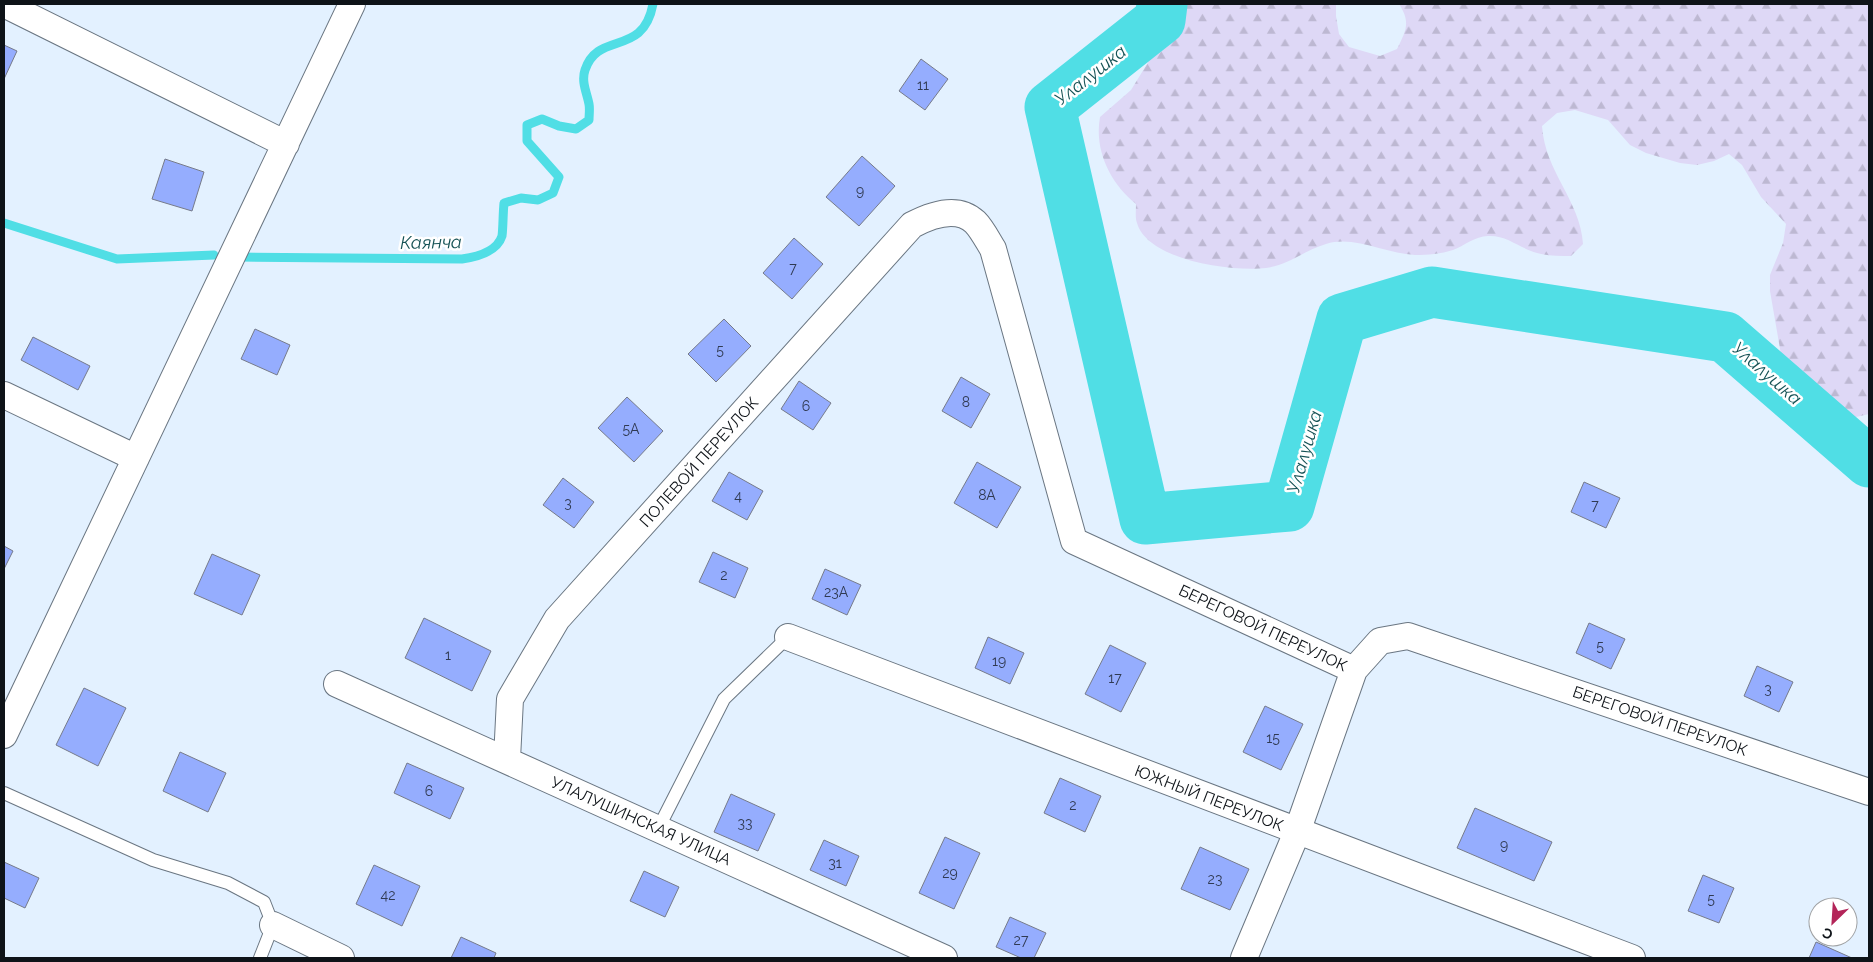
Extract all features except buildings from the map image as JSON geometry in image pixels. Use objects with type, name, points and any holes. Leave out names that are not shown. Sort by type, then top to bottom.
[{"type":"street","points":[[4,4],[286,144]]},
{"type":"street","points":[[4,735],[352,4]]},
{"type":"street","name":"БЕРЕГОВОЙ ПЕРЕУЛОК","points":[[956,212],[975,222],[993,249],[1074,540],[1354,670],[1380,641],[1408,636],[1869,792]]},
{"type":"street","name":"ПОЛЕВОЙ ПЕРЕУЛОК","points":[[506,759],[510,699],[557,620],[912,224],[927,217],[956,212]]},
{"type":"street","points":[[4,395],[136,458]]},
{"type":"street","name":"ЮЖНЫЙ ПЕРЕУЛОК","points":[[788,637],[1296,832],[1632,958]]},
{"type":"street","points":[[1244,958],[1296,832],[1354,670]]},
{"type":"street","name":"УЛАЛУШИНСКАЯ УЛИЦА","points":[[337,684],[944,958]]},
{"type":"street","points":[[273,925],[341,958]]},
{"type":"lane","points":[[658,829],[724,699],[788,637]]},
{"type":"lane","points":[[4,793],[153,860],[228,883],[264,902],[273,925],[260,958]]},
{"type":"green space","points":[[1184,4],[1336,4],[1339,34],[1349,47],[1380,56],[1397,49],[1405,32],[1405,16],[1399,4],[1869,4],[1869,414],[1856,417],[1820,410],[1806,400],[1783,366],[1770,291],[1770,275],[1783,243],[1786,224],[1761,197],[1742,165],[1729,154],[1714,161],[1697,165],[1680,163],[1646,153],[1630,145],[1608,120],[1575,110],[1557,113],[1542,126],[1549,158],[1570,199],[1580,228],[1583,244],[1571,256],[1537,253],[1495,236],[1483,236],[1453,250],[1425,255],[1404,254],[1359,243],[1337,242],[1318,247],[1290,261],[1266,268],[1251,269],[1214,266],[1174,255],[1157,247],[1144,236],[1136,221],[1136,204],[1119,186],[1106,165],[1099,142],[1100,117],[1131,90]]},
{"type":"waterway","name":"Каянча","points":[[237,257],[462,259],[491,250],[502,236],[504,203],[521,198],[538,200],[553,193],[559,177],[527,141],[527,125],[542,119],[559,126],[576,129],[589,120],[589,106],[584,74],[591,58],[600,50],[631,38],[640,31],[648,21],[653,4]]},
{"type":"waterway","name":"Улалушка","points":[[1162,4],[1160,20],[1050,107],[1145,519],[1289,506],[1342,319],[1432,292],[1725,337],[1869,462]]},
{"type":"waterway","name":"Каянча","points":[[4,223],[117,259],[214,255]]}]
